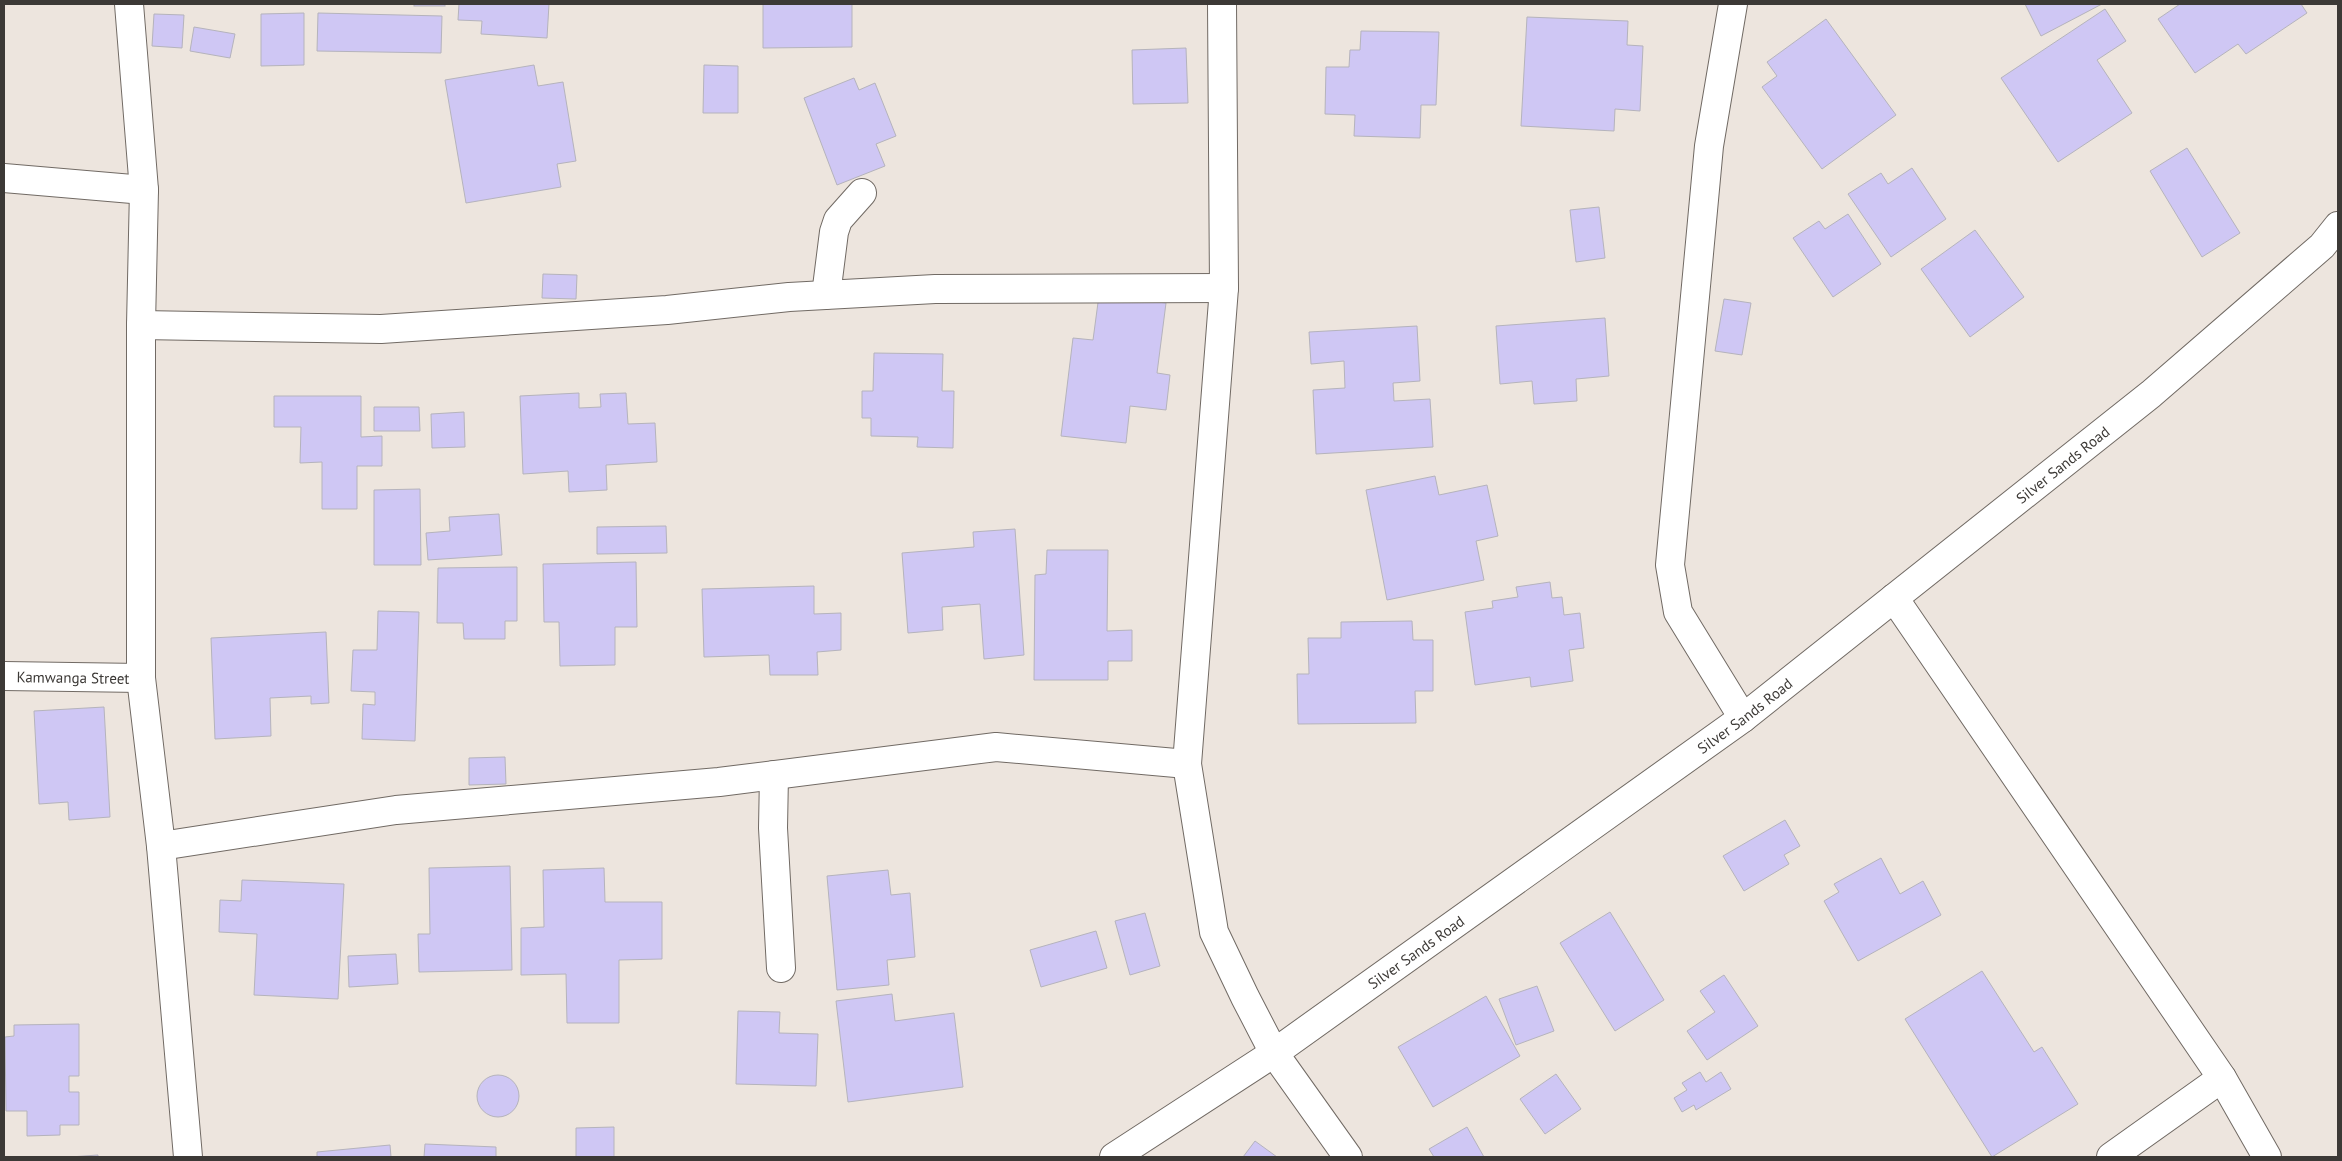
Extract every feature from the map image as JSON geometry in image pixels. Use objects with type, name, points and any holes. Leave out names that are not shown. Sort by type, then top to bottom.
[{"type":"street","points":[[129,4],[144,190],[141,325],[141,678],[161,846],[188,1157]]},
{"type":"street","points":[[1222,4],[1224,288],[1187,764],[1214,932],[1244,997],[1274,1053],[1348,1157]]},
{"type":"street","points":[[1733,4],[1709,146],[1670,565],[1678,612],[1743,718]]},
{"type":"street","points":[[4,178],[144,190]]},
{"type":"street","points":[[826,295],[834,232],[838,220],[862,193]]},
{"type":"street","name":"Silver Sands Road","points":[[1114,1157],[1274,1053],[1743,718],[2151,394],[2322,246],[2338,226]]},
{"type":"street","points":[[141,325],[381,329],[667,310],[826,295],[935,289],[1224,288]]},
{"type":"street","points":[[1894,598],[2222,1078],[2267,1157]]},
{"type":"street","name":"Kamwanga Street","points":[[4,676],[141,678]]},
{"type":"street","points":[[161,846],[396,810],[718,782],[996,747],[1187,764]]},
{"type":"street","points":[[774,775],[772,828],[781,968]]},
{"type":"street","points":[[2111,1157],[2222,1078]]},
{"type":"building","points":[[414,4],[445,4],[445,6],[414,6]]},
{"type":"building","points":[[459,4],[549,4],[547,38],[481,34],[482,21],[458,20]]},
{"type":"building","points":[[763,4],[852,4],[852,47],[763,48]]},
{"type":"building","points":[[2025,4],[2102,4],[2041,36]]},
{"type":"building","points":[[2180,4],[2301,4],[2307,13],[2246,54],[2238,44],[2195,73],[2158,19]]},
{"type":"building","points":[[2105,9],[2126,41],[2097,60],[2132,113],[2058,162],[2001,78]]},
{"type":"building","points":[[304,13],[304,65],[261,66],[261,14]]},
{"type":"building","points":[[318,13],[442,16],[441,53],[317,51]]},
{"type":"building","points":[[154,14],[184,15],[182,48],[152,46]]},
{"type":"building","points":[[1527,17],[1628,21],[1627,45],[1643,46],[1640,111],[1615,109],[1614,131],[1521,126]]},
{"type":"building","points":[[1826,19],[1896,115],[1822,169],[1762,87],[1777,76],[1767,62]]},
{"type":"building","points":[[194,27],[235,34],[230,58],[190,51]]},
{"type":"building","points":[[1361,31],[1439,32],[1436,105],[1421,105],[1420,138],[1354,136],[1355,115],[1325,114],[1326,67],[1349,67],[1350,50],[1360,50]]},
{"type":"building","points":[[1186,48],[1188,103],[1133,104],[1132,50]]},
{"type":"building","points":[[534,65],[538,86],[563,82],[576,161],[557,164],[561,187],[466,203],[445,80]]},
{"type":"building","points":[[704,65],[738,66],[738,113],[703,113]]},
{"type":"building","points":[[854,78],[859,90],[875,83],[896,136],[876,144],[885,166],[837,185],[804,98]]},
{"type":"building","points":[[2187,148],[2240,233],[2202,257],[2150,171]]},
{"type":"building","points":[[1912,168],[1946,219],[1891,257],[1848,194],[1881,173],[1888,184]]},
{"type":"building","points":[[1599,207],[1605,258],[1576,262],[1570,210]]},
{"type":"building","points":[[1848,214],[1881,264],[1833,297],[1793,238],[1819,221],[1825,229]]},
{"type":"building","points":[[1975,230],[2024,297],[1970,337],[1921,269]]},
{"type":"building","points":[[543,274],[577,275],[576,299],[542,298]]},
{"type":"building","points":[[1099,295],[1166,303],[1157,373],[1170,375],[1166,410],[1130,406],[1126,443],[1061,436],[1073,338],[1093,340]]},
{"type":"building","points":[[1724,299],[1751,303],[1742,355],[1715,351]]},
{"type":"building","points":[[1605,318],[1609,376],[1576,379],[1577,401],[1534,404],[1532,381],[1500,384],[1496,326]]},
{"type":"building","points":[[1417,326],[1420,381],[1393,383],[1394,401],[1430,399],[1433,447],[1316,454],[1313,390],[1345,388],[1344,361],[1311,364],[1309,332]]},
{"type":"building","points":[[874,353],[943,354],[942,391],[954,391],[953,448],[917,447],[918,437],[871,436],[871,418],[862,418],[862,391],[873,391]]},
{"type":"building","points":[[579,393],[579,408],[601,407],[600,394],[626,393],[628,424],[655,423],[657,462],[606,465],[607,490],[569,492],[568,471],[523,474],[520,396]]},
{"type":"building","points":[[274,396],[361,396],[361,437],[382,436],[382,466],[357,466],[357,509],[322,509],[322,462],[300,463],[301,427],[274,427]]},
{"type":"building","points":[[374,407],[419,407],[420,431],[374,431]]},
{"type":"building","points":[[464,412],[465,447],[432,448],[431,414]]},
{"type":"building","points":[[1435,476],[1439,495],[1487,485],[1498,536],[1476,541],[1484,580],[1387,600],[1366,490]]},
{"type":"building","points":[[420,489],[421,565],[374,565],[374,490]]},
{"type":"building","points":[[499,514],[502,555],[428,560],[426,533],[450,531],[449,517]]},
{"type":"building","points":[[666,526],[667,553],[597,554],[597,527]]},
{"type":"building","points":[[1015,529],[1024,655],[984,659],[980,604],[942,607],[943,630],[908,633],[902,553],[974,547],[973,532]]},
{"type":"building","points":[[1047,550],[1108,550],[1107,631],[1132,630],[1132,661],[1108,661],[1108,680],[1034,680],[1035,575],[1046,574]]},
{"type":"building","points":[[636,562],[637,627],[615,627],[615,665],[560,666],[559,622],[544,622],[543,564]]},
{"type":"building","points":[[517,567],[517,621],[505,621],[505,639],[464,639],[463,623],[437,623],[438,568]]},
{"type":"building","points":[[1550,582],[1552,598],[1562,597],[1564,615],[1580,613],[1584,648],[1569,650],[1573,681],[1531,687],[1530,677],[1475,685],[1465,612],[1493,608],[1492,601],[1518,597],[1516,587]]},
{"type":"building","points":[[814,586],[814,614],[841,613],[841,650],[817,652],[818,675],[770,675],[769,655],[704,657],[702,589]]},
{"type":"building","points":[[378,611],[419,612],[415,741],[362,739],[363,704],[375,705],[375,692],[351,691],[353,650],[377,650]]},
{"type":"building","points":[[1412,621],[1413,640],[1433,640],[1433,691],[1415,691],[1416,723],[1298,724],[1297,674],[1309,674],[1308,638],[1341,638],[1341,622]]},
{"type":"building","points":[[326,632],[329,703],[311,704],[311,696],[270,698],[271,736],[215,739],[211,638]]},
{"type":"building","points":[[104,707],[110,817],[69,820],[68,802],[39,804],[34,711]]},
{"type":"building","points":[[505,757],[506,784],[469,785],[469,758]]},
{"type":"building","points":[[1785,820],[1800,846],[1784,855],[1789,864],[1744,891],[1723,856]]},
{"type":"building","points":[[1881,858],[1900,894],[1923,881],[1941,915],[1858,961],[1824,901],[1839,892],[1834,884]]},
{"type":"building","points":[[510,866],[512,970],[419,972],[418,934],[430,934],[429,868]]},
{"type":"building","points":[[604,868],[605,902],[662,902],[662,959],[619,960],[619,1023],[567,1023],[566,974],[521,975],[521,928],[544,927],[543,870]]},
{"type":"building","points":[[888,870],[891,895],[910,893],[915,957],[887,960],[889,985],[837,990],[827,876]]},
{"type":"building","points":[[242,880],[344,884],[338,999],[254,995],[257,934],[219,932],[220,900],[241,901]]},
{"type":"building","points":[[1610,912],[1664,1000],[1615,1031],[1560,943]]},
{"type":"building","points":[[1145,913],[1160,966],[1130,975],[1115,921]]},
{"type":"building","points":[[1096,931],[1107,968],[1041,987],[1030,950]]},
{"type":"building","points":[[396,954],[398,984],[349,987],[348,956]]},
{"type":"building","points":[[1982,971],[2034,1052],[2042,1047],[2078,1104],[1992,1157],[1905,1019]]},
{"type":"building","points":[[1724,975],[1758,1026],[1707,1060],[1687,1031],[1715,1012],[1700,991]]},
{"type":"building","points":[[1537,986],[1554,1031],[1516,1045],[1499,999]]},
{"type":"building","points":[[892,994],[895,1021],[954,1013],[963,1087],[848,1102],[836,1001]]},
{"type":"building","points":[[1486,996],[1520,1056],[1433,1107],[1398,1047]]},
{"type":"building","points":[[738,1011],[780,1012],[779,1033],[818,1034],[816,1086],[736,1084]]},
{"type":"building","points":[[79,1024],[79,1076],[69,1076],[69,1092],[79,1092],[79,1125],[60,1125],[60,1135],[27,1136],[27,1111],[6,1111],[5,1037],[14,1036],[14,1025]]},
{"type":"building","points":[[1700,1072],[1706,1082],[1721,1072],[1731,1089],[1696,1110],[1694,1105],[1682,1112],[1674,1098],[1687,1090],[1682,1083]]},
{"type":"building","points":[[1556,1074],[1581,1109],[1545,1134],[1520,1099]]},
{"type":"building","points":[[498,1075],[513,1081],[519,1096],[513,1111],[498,1117],[483,1111],[477,1096],[483,1081]]},
{"type":"building","points":[[614,1127],[614,1157],[576,1157],[576,1128]]},
{"type":"building","points":[[1467,1127],[1484,1157],[1434,1157],[1429,1149]]},
{"type":"building","points":[[1255,1141],[1277,1157],[1243,1157]]},
{"type":"building","points":[[425,1144],[496,1147],[496,1157],[424,1157]]},
{"type":"building","points":[[390,1145],[391,1157],[317,1157],[317,1152]]},
{"type":"building","points":[[98,1155],[98,1157],[70,1157]]}]
